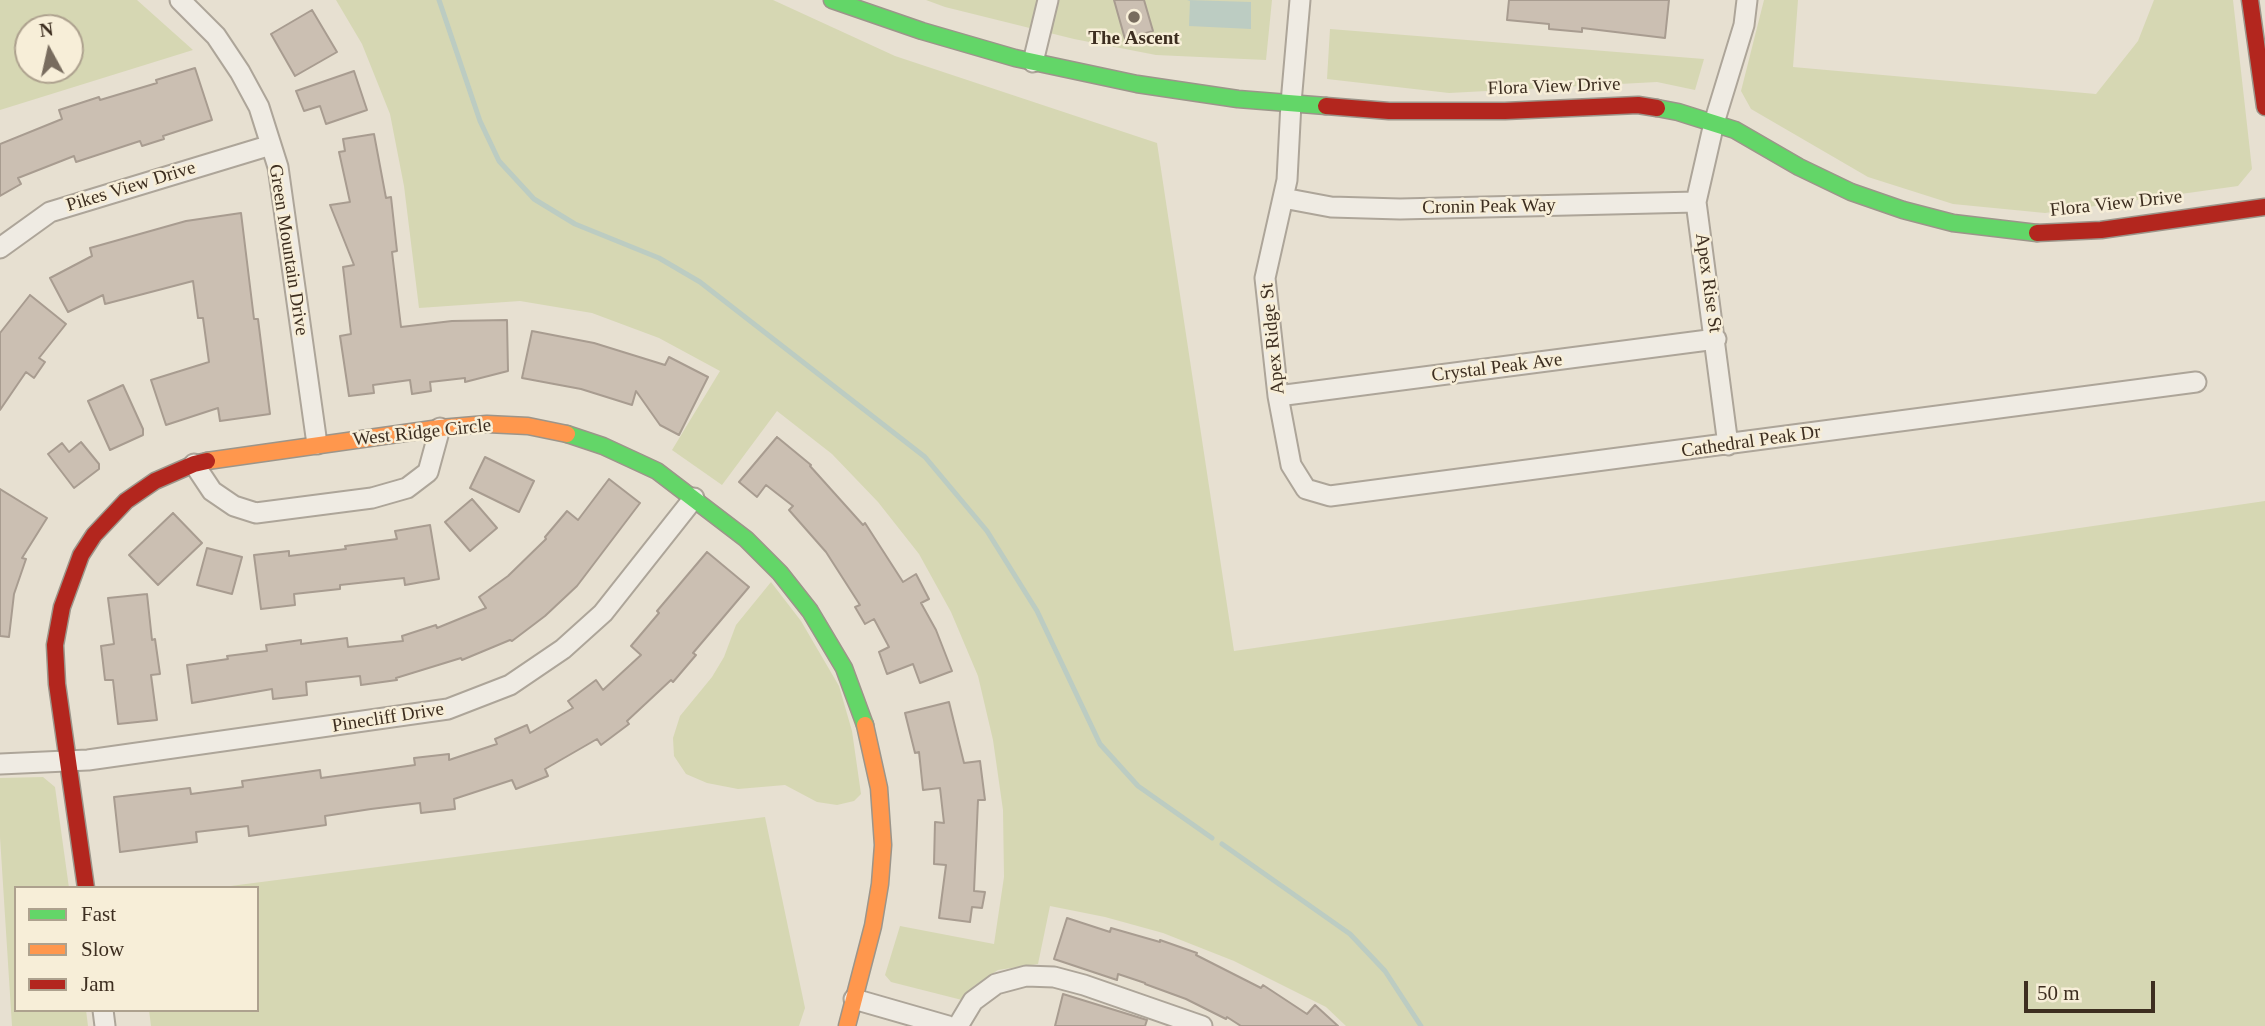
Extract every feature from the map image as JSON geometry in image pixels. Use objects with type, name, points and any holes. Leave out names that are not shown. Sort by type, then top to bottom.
[{"type":"street","name":"Green Mountain Drive","points":[[180,0],[216,36],[240,72],[259,107],[271,145],[282,190],[317,444]]},
{"type":"street","name":"Flora View Drive","points":[[832,0],[922,31],[1033,62],[1137,85],[1238,99],[1389,111],[1506,111],[1638,105],[1678,112],[1735,130],[1799,167],[1851,192],[1952,223],[2026,233],[2090,231],[2265,207]]},
{"type":"street","points":[[1033,62],[1048,0]]},
{"type":"street","name":"Apex Ridge St","points":[[1300,0],[1287,180],[1265,278],[1278,396],[1290,465],[1306,489]]},
{"type":"street","name":"Apex Rise St","points":[[1728,445],[1696,202],[1714,123],[1744,25],[1747,0]]},
{"type":"street","points":[[2250,0],[2265,107]]},
{"type":"street","name":"Pikes View Drive","points":[[0,248],[50,212],[271,145]]},
{"type":"street","name":"Cronin Peak Way","points":[[1283,198],[1331,207],[1400,209],[1696,202]]},
{"type":"street","name":"Crystal Peak Ave","points":[[1278,396],[1716,339]]},
{"type":"street","name":"Cathedral Peak Dr","points":[[1306,489],[1330,496],[2196,382]]},
{"type":"street","name":"West Ridge Circle","points":[[86,886],[57,684],[55,645],[62,607],[81,555],[94,535],[126,501],[155,481],[194,464],[440,428],[487,424],[528,426],[572,435],[603,446],[676,484],[746,539],[780,573],[810,611],[844,668],[866,727],[879,788],[883,845],[873,926],[846,1026]]},
{"type":"street","points":[[194,464],[212,491],[234,506],[256,513],[372,498],[407,488],[428,472],[440,428]]},
{"type":"street","name":"Pinecliff Drive","points":[[0,764],[102,758],[448,709],[510,685],[564,649],[603,613],[694,498]]},
{"type":"street","points":[[958,1026],[973,1001],[996,984],[1026,976],[1054,977],[1084,985],[1202,1026]]},
{"type":"street","points":[[854,999],[948,1026]]},
{"type":"green space","points":[[0,0],[137,0],[193,50],[84,84],[84,14],[14,14],[14,84],[84,84],[0,110]]},
{"type":"green space","points":[[336,0],[773,0],[895,56],[1157,143],[1234,651],[2265,501],[2265,1026],[1346,1026],[1326,1007],[1234,961],[1163,933],[1050,906],[1038,964],[998,970],[974,986],[962,1000],[891,982],[885,975],[900,926],[994,944],[1004,877],[1003,810],[993,740],[978,676],[951,612],[919,554],[878,502],[832,454],[777,411],[722,485],[672,450],[720,371],[659,338],[592,313],[520,301],[419,308],[404,186],[390,114],[362,44]]},
{"type":"green space","points":[[926,0],[1272,0],[1266,60],[1156,55],[1074,39]]},
{"type":"green space","points":[[1764,0],[1798,0],[1793,67],[2096,94],[2138,41],[2154,0],[2233,0],[2252,169],[2238,186],[2045,213],[1953,204],[1868,177],[1751,109],[1741,91]]},
{"type":"green space","points":[[1330,29],[1704,59],[1695,90],[1657,82],[1449,93],[1327,79]]},
{"type":"green space","points":[[771,582],[801,621],[839,686],[852,731],[861,794],[854,801],[837,805],[817,802],[785,785],[738,789],[707,783],[686,774],[674,756],[673,738],[680,716],[712,677],[724,657],[736,625]]},
{"type":"green space","points":[[43,777],[55,787],[69,886],[14,886],[14,1012],[86,1012],[88,1026],[12,1026],[0,837],[0,778]]},
{"type":"green space","points":[[765,817],[805,1008],[799,1026],[151,1026],[149,1012],[259,1012],[259,886],[230,886]]},
{"type":"shaded area","points":[[1187,0],[1251,2],[1251,29],[1189,26],[1190,1]]},
{"type":"building","name":"The Ascent","points":[[1114,0],[1144,0],[1153,31],[1125,39]]},
{"type":"building","points":[[1509,0],[1669,0],[1665,38],[1582,28],[1582,32],[1549,29],[1549,24],[1507,20]]},
{"type":"building","points":[[312,10],[337,52],[295,76],[271,34]]},
{"type":"building","points":[[195,68],[212,120],[142,146],[140,141],[76,162],[74,156],[18,178],[21,184],[0,196],[0,144],[62,119],[59,110],[157,83],[156,80]]},
{"type":"building","points":[[354,71],[367,110],[326,124],[320,106],[304,111],[296,91]]},
{"type":"building","points":[[374,134],[386,198],[391,197],[397,251],[392,252],[401,327],[452,321],[507,320],[508,371],[465,382],[465,378],[430,382],[431,391],[412,394],[410,380],[373,385],[374,393],[349,396],[340,336],[351,334],[343,267],[354,265],[330,205],[350,202],[339,152],[345,151],[343,139]]},
{"type":"building","points":[[241,213],[254,319],[258,319],[270,414],[220,421],[218,408],[166,425],[151,380],[209,362],[203,318],[198,318],[193,281],[105,304],[103,295],[68,312],[50,278],[92,256],[90,248],[186,221]]},
{"type":"building","points":[[30,295],[66,324],[39,358],[45,362],[34,378],[26,372],[0,410],[0,333]]},
{"type":"building","points":[[532,331],[594,343],[665,365],[669,357],[708,377],[679,435],[660,425],[636,391],[632,405],[581,389],[522,378]]},
{"type":"building","points":[[123,385],[143,429],[143,435],[110,450],[88,401]]},
{"type":"building","points":[[777,437],[811,465],[863,525],[865,523],[903,582],[916,574],[929,599],[921,603],[936,630],[952,671],[920,683],[913,664],[887,674],[879,652],[889,647],[874,619],[865,624],[855,607],[860,605],[826,552],[789,510],[793,506],[766,485],[757,497],[739,482]]},
{"type":"building","points":[[81,442],[99,464],[99,469],[74,488],[48,454],[62,443],[69,452]]},
{"type":"building","points":[[485,457],[534,481],[519,512],[470,488]]},
{"type":"building","points":[[609,479],[640,503],[577,586],[545,616],[512,641],[462,660],[461,658],[396,678],[397,680],[361,685],[360,676],[306,682],[307,695],[273,699],[272,689],[192,703],[187,665],[267,651],[266,645],[301,640],[301,644],[347,638],[348,647],[403,641],[402,636],[436,625],[437,628],[486,608],[479,597],[508,576],[546,539],[567,511],[578,520]]},
{"type":"building","points":[[0,489],[47,518],[22,558],[26,559],[14,594],[9,637],[0,636]]},
{"type":"building","points":[[472,499],[497,528],[470,551],[445,522]]},
{"type":"building","points":[[173,513],[202,543],[158,585],[129,555]]},
{"type":"building","points":[[430,525],[439,579],[405,585],[404,578],[340,585],[340,589],[294,594],[295,605],[261,609],[254,555],[289,551],[289,556],[346,549],[345,546],[397,539],[395,531]]},
{"type":"building","points":[[207,548],[242,557],[232,594],[197,585]]},
{"type":"building","points":[[707,552],[749,587],[693,653],[696,655],[673,682],[671,680],[627,721],[629,724],[601,745],[597,739],[545,769],[548,776],[516,789],[512,780],[454,799],[455,809],[421,813],[420,803],[371,809],[325,816],[326,825],[249,836],[248,826],[196,832],[197,842],[120,852],[114,797],[190,788],[191,794],[243,787],[242,781],[320,770],[321,778],[415,765],[414,758],[449,754],[449,760],[497,744],[495,739],[527,725],[530,733],[573,708],[568,701],[596,680],[603,690],[641,655],[631,646]]},
{"type":"building","points":[[147,594],[152,640],[155,639],[160,674],[151,675],[157,720],[118,724],[113,680],[105,680],[101,646],[114,644],[108,598]]},
{"type":"building","points":[[949,702],[964,763],[980,761],[985,800],[978,800],[974,891],[985,892],[982,908],[972,907],[970,922],[939,918],[946,865],[934,864],[935,822],[944,823],[940,788],[923,790],[919,752],[915,753],[905,713]]},
{"type":"building","points":[[1067,918],[1110,932],[1111,928],[1160,940],[1197,953],[1196,955],[1261,988],[1263,985],[1307,1014],[1315,1005],[1338,1026],[1241,1026],[1227,1017],[1226,1019],[1145,983],[1118,974],[1117,980],[1054,959]]},
{"type":"building","points":[[1063,994],[1147,1020],[1145,1026],[1055,1026]]},
{"type":"waterway","points":[[439,0],[480,121],[499,161],[534,199],[575,224],[659,258],[700,282],[925,457],[987,531],[1037,611],[1100,744],[1138,786],[1212,838]]},
{"type":"waterway","points":[[1222,844],[1350,934],[1385,971],[1421,1026]]},
{"type":"traffic: fast","points":[[832,0],[922,31],[1015,58],[1137,84],[1238,99],[1326,106]]},
{"type":"traffic: fast","points":[[1657,108],[1735,130],[1799,167],[1851,192],[1903,210],[1953,223],[2037,233]]},
{"type":"traffic: fast","points":[[567,434],[603,446],[657,471],[746,539],[780,573],[810,611],[844,668],[865,725]]},
{"type":"traffic: slow","points":[[207,461],[440,428],[487,424],[528,426],[567,434]]},
{"type":"traffic: slow","points":[[847,1026],[873,926],[883,845],[879,788],[865,725]]},
{"type":"traffic: jam","points":[[2250,0],[2265,107]]},
{"type":"traffic: jam","points":[[1326,106],[1389,111],[1505,111],[1638,105],[1657,108]]},
{"type":"traffic: jam","points":[[2037,233],[2101,230],[2265,207]]},
{"type":"traffic: jam","points":[[86,886],[57,684],[55,645],[62,607],[81,555],[94,535],[126,501],[155,481],[207,461]]},
{"type":"place","name":"The Ascent","points":[[1134,17]]}]
